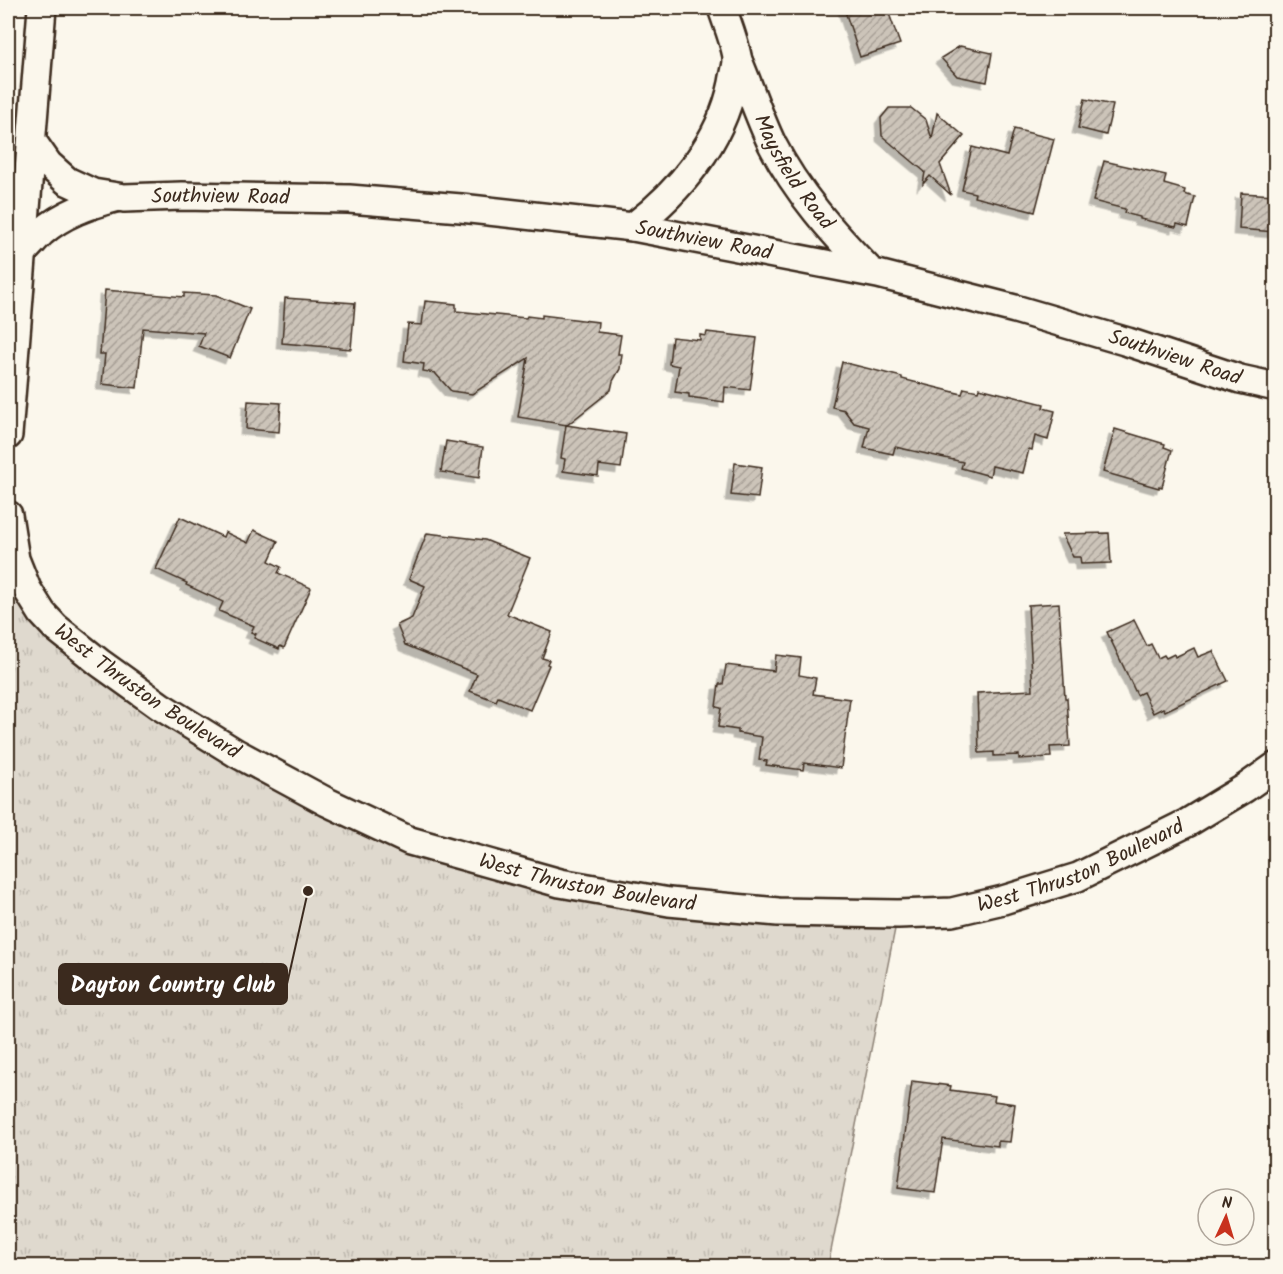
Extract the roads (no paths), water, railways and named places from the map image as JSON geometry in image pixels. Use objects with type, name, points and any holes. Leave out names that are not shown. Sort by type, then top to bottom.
[{"type":"street","points":[[8,435],[42,8]]},
{"type":"street","name":"Maysfield Road","points":[[722,8],[737,58],[772,144],[798,188],[834,234],[871,272]]},
{"type":"street","name":"Maysfield Road","points":[[633,227],[680,185],[718,128],[730,99],[737,58]]},
{"type":"street","name":"Southview Road","points":[[32,141],[48,164],[67,181],[93,193],[117,198]]},
{"type":"street","name":"Southview Road","points":[[22,253],[43,232],[67,215],[91,204],[117,198],[182,196],[349,199],[461,207],[633,227],[871,272],[1015,309],[1128,342],[1240,380],[1275,387]]},
{"type":"street","name":"West Thruston Boulevard","points":[[8,514],[15,559],[27,589],[42,613],[100,663],[160,706],[236,753],[327,802],[410,841],[560,883],[669,902],[778,912],[898,914],[952,912],[1003,900],[1078,876],[1187,824],[1250,785],[1275,766]]},
{"type":"place","name":"Dayton Country Club","points":[[308,891]]}]
